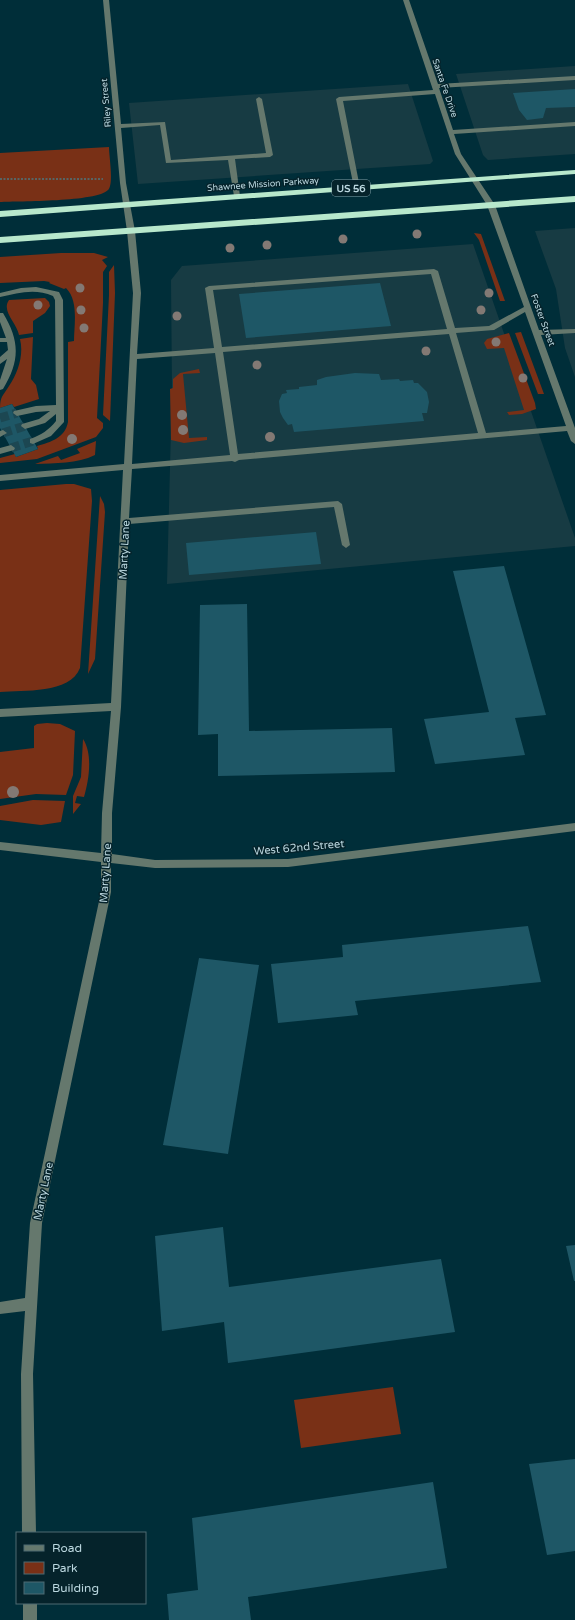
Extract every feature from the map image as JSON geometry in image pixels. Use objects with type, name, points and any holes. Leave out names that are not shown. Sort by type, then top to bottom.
[{"type":"highway","name":"Shawnee Mission Parkway","points":[[0,214],[128,203],[575,172]]},
{"type":"highway","points":[[0,240],[575,199]]},
{"type":"street","name":"Riley Street","points":[[106,0],[123,178],[128,203],[131,231]]},
{"type":"street","name":"Santa Fe Drive","points":[[406,0],[458,154],[473,180],[492,205]]},
{"type":"street","points":[[357,188],[339,99],[436,89],[575,78]]},
{"type":"street","points":[[118,126],[163,123],[168,162],[270,155],[259,98]]},
{"type":"street","points":[[450,132],[575,124]]},
{"type":"street","points":[[231,158],[237,196]]},
{"type":"street","name":"Foster Street","points":[[492,205],[575,441]]},
{"type":"street","name":"Marty Lane","points":[[29,1532],[27,1374],[36,1224],[106,892],[107,812],[116,707],[137,293],[131,231]]},
{"type":"street","points":[[235,459],[209,288],[434,271],[483,436]]},
{"type":"street","points":[[0,294],[40,289],[56,294],[59,300],[60,422],[53,431],[44,437],[33,441]]},
{"type":"street","points":[[0,299],[9,292]]},
{"type":"street","points":[[133,357],[491,328],[528,308]]},
{"type":"street","points":[[0,315],[10,334],[13,350],[10,365],[0,387]]},
{"type":"street","points":[[0,326],[10,334]]},
{"type":"street","points":[[537,333],[575,330]]},
{"type":"street","points":[[0,332],[10,334]]},
{"type":"street","points":[[0,340],[10,334]]},
{"type":"street","points":[[0,361],[13,350]]},
{"type":"street","points":[[17,413],[36,409],[59,408]]},
{"type":"street","points":[[25,426],[42,421],[59,408]]},
{"type":"street","points":[[0,478],[235,459],[571,428]]},
{"type":"street","points":[[0,451],[11,448]]},
{"type":"street","points":[[125,521],[338,504],[346,545]]},
{"type":"street","points":[[0,713],[116,707]]},
{"type":"street","name":"West 62nd Street","points":[[0,846],[155,864],[188,865],[288,863],[575,827]]},
{"type":"street","points":[[0,1308],[30,1304]]},
{"type":"street","points":[[30,1604],[30,1620]]},
{"type":"path","points":[[0,179],[123,178]]},
{"type":"shaded area","points":[[575,66],[575,154],[488,160],[483,155],[456,74]]},
{"type":"shaded area","points":[[408,84],[433,161],[430,164],[138,184],[129,103]]},
{"type":"shaded area","points":[[575,228],[575,377],[565,348],[556,289],[535,231]]},
{"type":"shaded area","points":[[473,244],[575,538],[575,546],[167,584],[172,390],[171,280],[182,266]]},
{"type":"green space","points":[[109,147],[111,182],[108,190],[101,194],[74,199],[0,202],[0,153]]},
{"type":"green space","points":[[474,233],[481,234],[505,301],[500,301],[479,240]]},
{"type":"green space","points":[[61,253],[94,253],[108,257],[102,260],[107,266],[103,272],[103,303],[97,418],[103,423],[103,428],[96,437],[37,459],[0,463],[0,458],[15,454],[16,457],[38,449],[37,446],[61,436],[64,432],[68,422],[68,342],[74,341],[75,313],[73,300],[66,288],[64,289],[49,283],[50,282],[44,281],[0,283],[0,257]]},
{"type":"green space","points":[[114,265],[115,293],[110,421],[103,415],[109,272]]},
{"type":"green space","points":[[45,298],[49,302],[50,306],[45,313],[33,321],[33,333],[19,335],[8,313],[7,304],[9,300]]},
{"type":"green space","points":[[521,332],[544,394],[538,394],[515,333]]},
{"type":"green space","points":[[509,333],[536,409],[522,414],[509,415],[507,412],[524,410],[504,348],[487,349],[484,343],[487,339]]},
{"type":"green space","points":[[33,337],[31,379],[36,385],[39,399],[14,407],[12,404],[0,408],[1,398],[12,381],[19,364],[21,357],[20,339]]},
{"type":"green space","points":[[199,369],[200,373],[183,374],[189,438],[207,437],[207,440],[184,443],[171,440],[170,389],[173,388],[173,379],[180,373]]},
{"type":"green space","points":[[96,441],[95,455],[88,458],[66,462],[35,464],[58,456],[61,460],[80,453],[77,449]]},
{"type":"green space","points":[[74,484],[91,489],[92,501],[80,668],[75,676],[67,682],[56,686],[45,689],[0,692],[0,490]]},
{"type":"green space","points":[[100,496],[104,504],[105,512],[95,659],[88,674]]},
{"type":"green space","points":[[37,724],[60,724],[75,731],[73,775],[66,795],[36,794],[0,799],[0,752],[34,748],[34,726]]},
{"type":"green space","points":[[83,739],[88,752],[89,775],[84,797],[77,796],[75,803],[81,804],[73,814],[73,796],[81,777]]},
{"type":"green space","points":[[33,800],[65,801],[61,822],[41,825],[0,820],[0,806]]},
{"type":"green space","points":[[393,1387],[401,1434],[301,1448],[294,1400]]},
{"type":"building","points":[[575,89],[575,107],[546,108],[543,118],[527,120],[519,110],[513,93]]},
{"type":"building","points":[[380,283],[391,326],[246,338],[239,294]]},
{"type":"building","points":[[355,373],[379,374],[381,380],[413,380],[414,383],[418,383],[427,392],[429,402],[427,413],[422,413],[424,421],[294,432],[292,424],[288,425],[283,418],[280,412],[279,401],[282,394],[287,393],[286,390],[317,385],[317,380],[326,377]]},
{"type":"building","points":[[12,404],[38,449],[16,457],[0,428],[0,408]]},
{"type":"building","points":[[316,532],[321,564],[189,575],[186,543]]},
{"type":"building","points":[[504,566],[546,715],[515,718],[525,755],[435,764],[424,719],[489,712],[453,571]]},
{"type":"building","points":[[247,604],[249,731],[392,728],[395,772],[218,776],[218,734],[198,735],[200,605]]},
{"type":"building","points":[[528,926],[541,982],[355,1001],[358,1015],[278,1023],[271,964],[343,957],[342,945]]},
{"type":"building","points":[[199,958],[259,965],[228,1154],[163,1145]]},
{"type":"building","points":[[223,1227],[229,1287],[441,1259],[455,1332],[228,1363],[224,1322],[162,1331],[155,1236]]},
{"type":"building","points":[[575,1245],[575,1281],[574,1281],[566,1246]]},
{"type":"building","points":[[575,1459],[575,1551],[547,1555],[529,1464]]},
{"type":"building","points":[[433,1482],[447,1568],[248,1597],[251,1620],[169,1620],[167,1594],[198,1590],[192,1518]]},
{"type":"tunnel","points":[[0,418],[17,413]]},
{"type":"tunnel","points":[[3,433],[25,426]]},
{"type":"tunnel","points":[[11,448],[33,441]]}]
